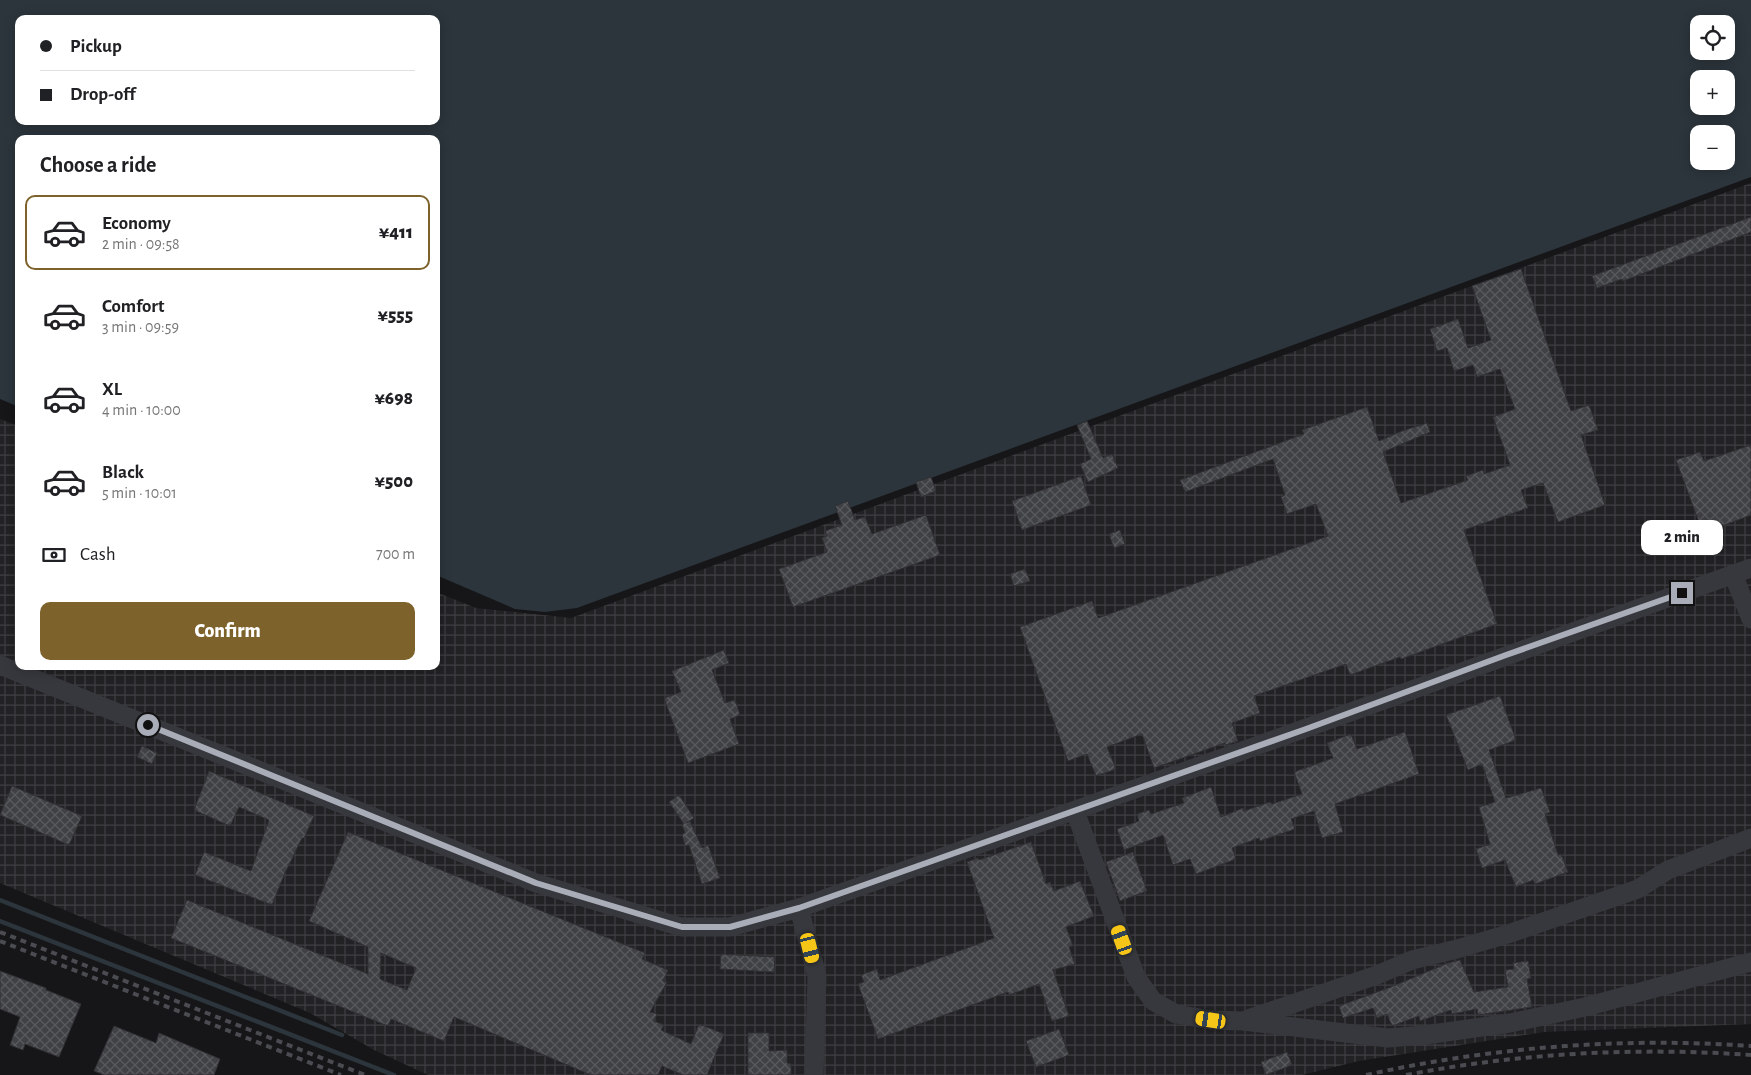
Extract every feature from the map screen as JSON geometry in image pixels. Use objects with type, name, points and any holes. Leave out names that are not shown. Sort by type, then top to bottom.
[{"type":"street","points":[[0,665],[536,883],[682,927],[730,927],[799,908],[1075,811],[1742,571],[1751,619]]},
{"type":"street","points":[[1075,811],[1136,976],[1153,1001],[1176,1014],[1211,1020],[1243,1021],[1388,1038],[1425,1035],[1510,1023],[1585,1007],[1751,962]]},
{"type":"street","points":[[1243,1021],[1377,975],[1412,960],[1508,934],[1638,889],[1668,870],[1751,838]]},
{"type":"street","points":[[799,908],[817,976],[814,1075]]},
{"type":"shaded area","points":[[0,0],[1751,0],[1751,177],[577,608],[545,612],[515,609],[440,577],[440,135],[15,135],[15,405],[0,399]]},
{"type":"shaded area","points":[[1751,183],[1751,1024],[1544,1032],[1359,1061],[1302,1075],[428,1075],[374,1050],[310,1013],[0,883],[0,419],[15,425],[15,670],[440,670],[440,594],[476,608],[571,618]]},
{"type":"building","points":[[1751,217],[1751,232],[1623,281],[1622,279],[1597,288],[1592,276]]},
{"type":"building","points":[[1521,269],[1571,411],[1589,405],[1598,430],[1581,435],[1605,505],[1558,522],[1543,483],[1521,490],[1528,508],[1464,530],[1497,624],[1401,659],[1400,657],[1350,675],[1346,664],[1254,696],[1260,713],[1232,723],[1238,741],[1226,745],[1225,743],[1154,768],[1142,734],[1107,747],[1116,769],[1096,776],[1087,754],[1068,761],[1020,627],[1092,601],[1098,618],[1328,536],[1316,504],[1287,514],[1281,497],[1285,495],[1273,459],[1185,492],[1180,480],[1304,434],[1302,430],[1367,407],[1379,441],[1427,423],[1430,432],[1383,452],[1401,503],[1468,480],[1466,476],[1483,470],[1484,474],[1510,465],[1493,417],[1515,409],[1500,369],[1477,377],[1473,365],[1454,371],[1447,348],[1437,351],[1430,329],[1458,319],[1468,348],[1491,340],[1472,286]]},
{"type":"building","points":[[1087,421],[1103,458],[1112,454],[1118,468],[1088,482],[1080,464],[1091,459],[1077,425]]},
{"type":"building","points":[[1751,445],[1751,515],[1703,533],[1676,460],[1700,452],[1704,461]]},
{"type":"building","points":[[1081,476],[1091,505],[1022,530],[1012,501]]},
{"type":"building","points":[[931,477],[936,491],[921,497],[916,482]]},
{"type":"building","points":[[848,501],[855,520],[865,517],[872,534],[926,515],[940,555],[793,607],[779,569],[827,552],[822,538],[827,536],[825,531],[842,525],[835,506]]},
{"type":"building","points":[[1120,530],[1125,544],[1114,548],[1109,534]]},
{"type":"building","points":[[1025,569],[1030,581],[1014,586],[1010,574]]},
{"type":"building","points":[[724,650],[729,663],[712,670],[725,703],[735,700],[740,715],[730,719],[739,744],[688,763],[664,698],[681,692],[672,671]]},
{"type":"building","points":[[1500,696],[1516,740],[1489,750],[1506,798],[1541,788],[1550,812],[1545,814],[1558,855],[1561,854],[1568,872],[1535,884],[1533,880],[1516,887],[1505,860],[1482,868],[1476,849],[1490,844],[1479,807],[1495,802],[1482,764],[1468,770],[1446,715]]},
{"type":"building","points":[[1405,732],[1419,774],[1335,804],[1343,832],[1322,838],[1314,811],[1291,819],[1295,829],[1260,841],[1259,838],[1232,848],[1236,859],[1196,874],[1190,859],[1173,865],[1163,835],[1124,850],[1117,829],[1139,821],[1137,814],[1149,810],[1151,814],[1184,803],[1182,798],[1211,787],[1221,817],[1243,808],[1244,811],[1270,802],[1272,804],[1302,794],[1294,772],[1333,758],[1327,743],[1351,734],[1357,749]]},
{"type":"building","points":[[142,746],[157,753],[152,764],[137,757]]},
{"type":"building","points":[[209,771],[314,816],[284,875],[272,905],[195,875],[204,852],[251,871],[269,820],[239,807],[230,826],[194,810]]},
{"type":"building","points":[[12,786],[82,816],[69,845],[0,815]]},
{"type":"building","points":[[679,795],[694,818],[686,823],[690,821],[702,848],[708,845],[720,878],[702,884],[689,845],[685,846],[682,834],[685,833],[682,824],[684,824],[669,802]]},
{"type":"building","points":[[348,832],[645,953],[642,959],[668,970],[663,981],[667,982],[650,1012],[657,1014],[654,1021],[664,1025],[661,1030],[691,1044],[699,1024],[724,1034],[707,1075],[683,1075],[662,1066],[658,1075],[591,1075],[454,1017],[444,1041],[391,1019],[388,1026],[171,938],[187,900],[368,974],[368,947],[309,921]],"holes":[[[381,953],[416,968],[407,990],[380,979]]]},
{"type":"building","points":[[1031,842],[1046,884],[1050,882],[1054,891],[1080,881],[1094,916],[1066,927],[1073,946],[1069,947],[1075,964],[1053,970],[1069,1016],[1052,1021],[1039,984],[1009,995],[1008,992],[878,1039],[858,984],[864,982],[861,975],[877,969],[880,980],[994,938],[967,862],[978,858],[979,860]]},
{"type":"building","points":[[1133,852],[1147,891],[1120,901],[1106,862]]},
{"type":"building","points":[[721,954],[775,957],[774,972],[720,969]]},
{"type":"building","points":[[1460,960],[1474,992],[1508,987],[1505,970],[1514,969],[1513,963],[1528,961],[1531,978],[1527,979],[1532,1007],[1478,1015],[1477,1009],[1452,1014],[1451,1010],[1420,1021],[1419,1016],[1392,1026],[1387,1014],[1377,1018],[1373,1008],[1343,1018],[1339,1006]]},
{"type":"building","points":[[0,971],[46,988],[46,990],[81,1004],[59,1057],[25,1044],[23,1050],[10,1045],[20,1017],[0,1009]]},
{"type":"building","points":[[114,1026],[156,1043],[159,1033],[220,1059],[214,1075],[104,1075],[94,1071]]},
{"type":"building","points":[[1059,1029],[1069,1055],[1036,1067],[1026,1041]]},
{"type":"building","points":[[748,1033],[769,1033],[769,1051],[787,1050],[787,1063],[791,1064],[791,1075],[748,1075]]},
{"type":"building","points":[[1287,1052],[1292,1065],[1266,1075],[1261,1062]]},
{"type":"waterway","points":[[0,900],[342,1035]]},
{"type":"waterway","points":[[0,921],[394,1075]]},
{"type":"railway","points":[[0,932],[365,1075]]},
{"type":"railway","points":[[0,941],[341,1075]]},
{"type":"railway","points":[[1366,1075],[1461,1057],[1557,1047],[1654,1043],[1751,1046]]},
{"type":"railway","points":[[1406,1075],[1492,1061],[1578,1054],[1665,1052],[1751,1055]]},
{"type":"route","points":[[148,725],[536,883],[682,927],[730,927],[799,908],[1306,729],[1506,655],[1682,593]]}]
